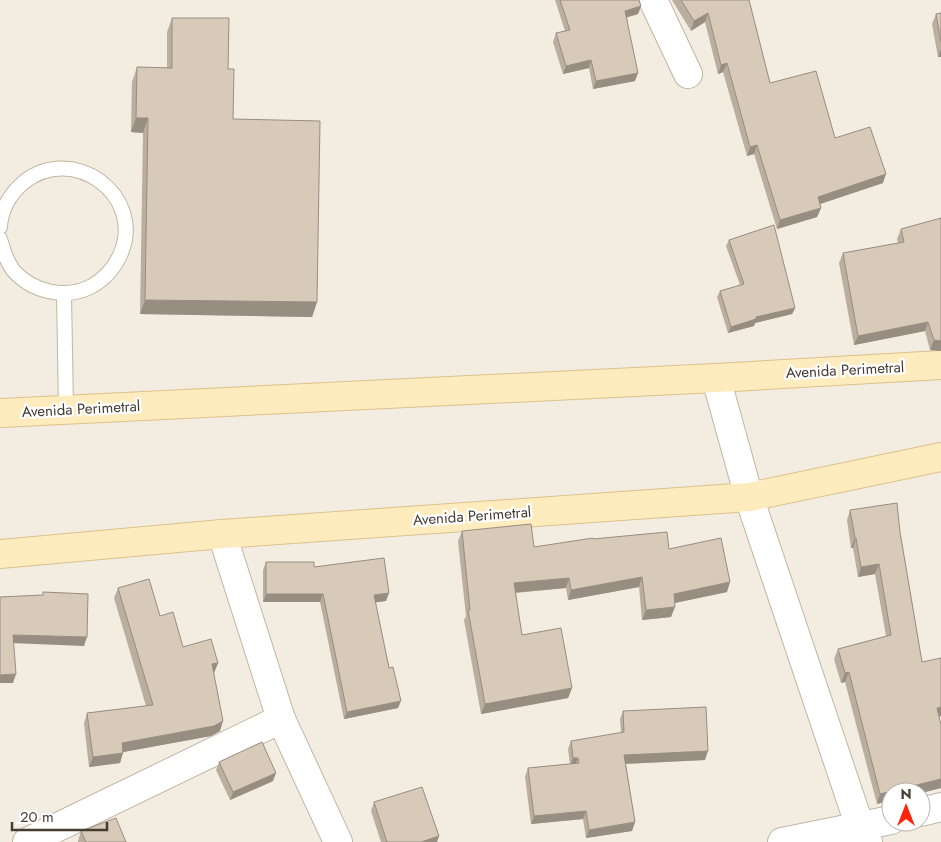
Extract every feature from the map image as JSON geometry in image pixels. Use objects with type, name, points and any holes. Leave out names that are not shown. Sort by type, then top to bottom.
[{"type":"main road","name":"Avenida Perimetral","points":[[0,413],[716,378],[941,365]]},
{"type":"main road","name":"Avenida Perimetral","points":[[0,554],[222,534],[749,497],[941,457]]},
{"type":"street","points":[[653,0],[688,74]]},
{"type":"street","points":[[716,378],[749,497],[864,834]]},
{"type":"street","points":[[222,534],[281,719],[338,842]]},
{"type":"street","points":[[27,842],[281,719]]},
{"type":"street","points":[[782,842],[864,834],[881,825]]},
{"type":"lane","points":[[0,227],[0,220],[6,203],[16,188],[45,170],[63,168],[82,171],[99,179],[113,192],[122,209],[126,227],[124,246],[116,264],[104,278],[90,287],[74,292],[57,294],[26,282],[13,270],[4,254],[0,239]]},
{"type":"lane","points":[[64,293],[66,410]]},
{"type":"building","points":[[560,0],[639,0],[641,6],[625,11],[638,73],[596,81],[591,60],[566,66],[556,33],[570,30]]},
{"type":"building","points":[[681,0],[749,0],[770,83],[816,71],[835,138],[870,127],[886,174],[818,197],[821,208],[780,220],[757,145],[750,147],[727,63],[721,65],[708,13],[694,21]]},
{"type":"building","points":[[941,13],[941,42],[936,14]]},
{"type":"building","points":[[172,18],[229,18],[228,69],[234,69],[233,119],[320,121],[317,302],[145,300],[148,118],[136,118],[137,67],[172,68]]},
{"type":"building","points":[[941,218],[941,341],[934,340],[928,322],[858,336],[843,253],[904,242],[901,229]]},
{"type":"building","points":[[774,225],[795,308],[756,317],[756,319],[731,327],[720,291],[744,284],[729,240]]},
{"type":"building","points":[[897,503],[900,532],[922,662],[941,658],[941,707],[937,708],[941,725],[941,779],[929,782],[881,782],[880,794],[849,672],[845,673],[838,649],[891,635],[879,564],[861,567],[850,510]]},
{"type":"building","points":[[531,524],[534,547],[593,538],[667,532],[669,549],[721,538],[730,582],[674,594],[675,607],[646,610],[642,577],[571,590],[569,578],[514,583],[522,635],[561,628],[572,688],[485,704],[468,610],[470,610],[462,531]]},
{"type":"building","points":[[384,558],[389,593],[374,595],[389,668],[393,667],[401,701],[347,712],[323,594],[266,594],[266,562],[314,562],[314,567]]},
{"type":"building","points":[[149,579],[160,616],[173,612],[183,647],[211,639],[218,663],[212,664],[223,721],[214,726],[122,743],[123,753],[93,757],[87,713],[153,705],[118,588]]},
{"type":"building","points":[[43,592],[88,594],[87,637],[13,635],[16,674],[0,675],[0,597],[43,595]]},
{"type":"building","points":[[706,707],[708,751],[624,755],[635,822],[589,830],[586,811],[534,816],[528,768],[579,763],[578,758],[573,758],[571,741],[624,732],[623,711]]},
{"type":"building","points":[[262,742],[276,773],[233,792],[219,762]]},
{"type":"building","points":[[422,787],[439,836],[421,842],[387,842],[374,802]]},
{"type":"building","points":[[116,818],[126,842],[86,842],[81,831]]}]
